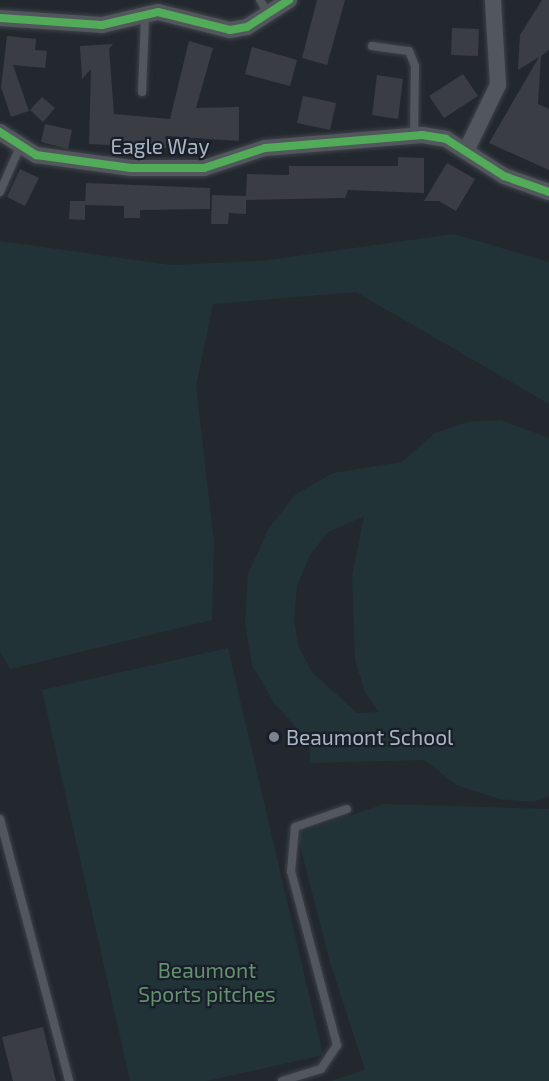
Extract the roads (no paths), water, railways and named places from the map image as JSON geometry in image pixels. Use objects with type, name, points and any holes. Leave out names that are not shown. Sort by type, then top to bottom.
[{"type":"street","points":[[0,18],[102,25],[177,14],[230,30],[268,15],[290,0]]},
{"type":"street","points":[[467,149],[498,85],[493,0]]},
{"type":"street","name":"Eagle Way","points":[[0,132],[19,149],[54,160],[131,168],[204,168],[265,148],[414,136],[446,139],[467,149],[504,176],[549,192]]},
{"type":"lane","points":[[260,0],[268,15]]},
{"type":"lane","points":[[142,92],[145,17]]},
{"type":"lane","points":[[372,46],[409,51],[415,66],[414,136]]},
{"type":"lane","points":[[0,192],[19,149]]},
{"type":"lane","points":[[282,1081],[321,1069],[337,1045],[291,871],[295,827],[347,809]]},
{"type":"lane","points":[[0,819],[69,1081]]},
{"type":"place","name":"Beaumont School","points":[[274,737]]},
{"type":"park label","name":"Beaumont Sports pitches","points":[[207,982]]}]
